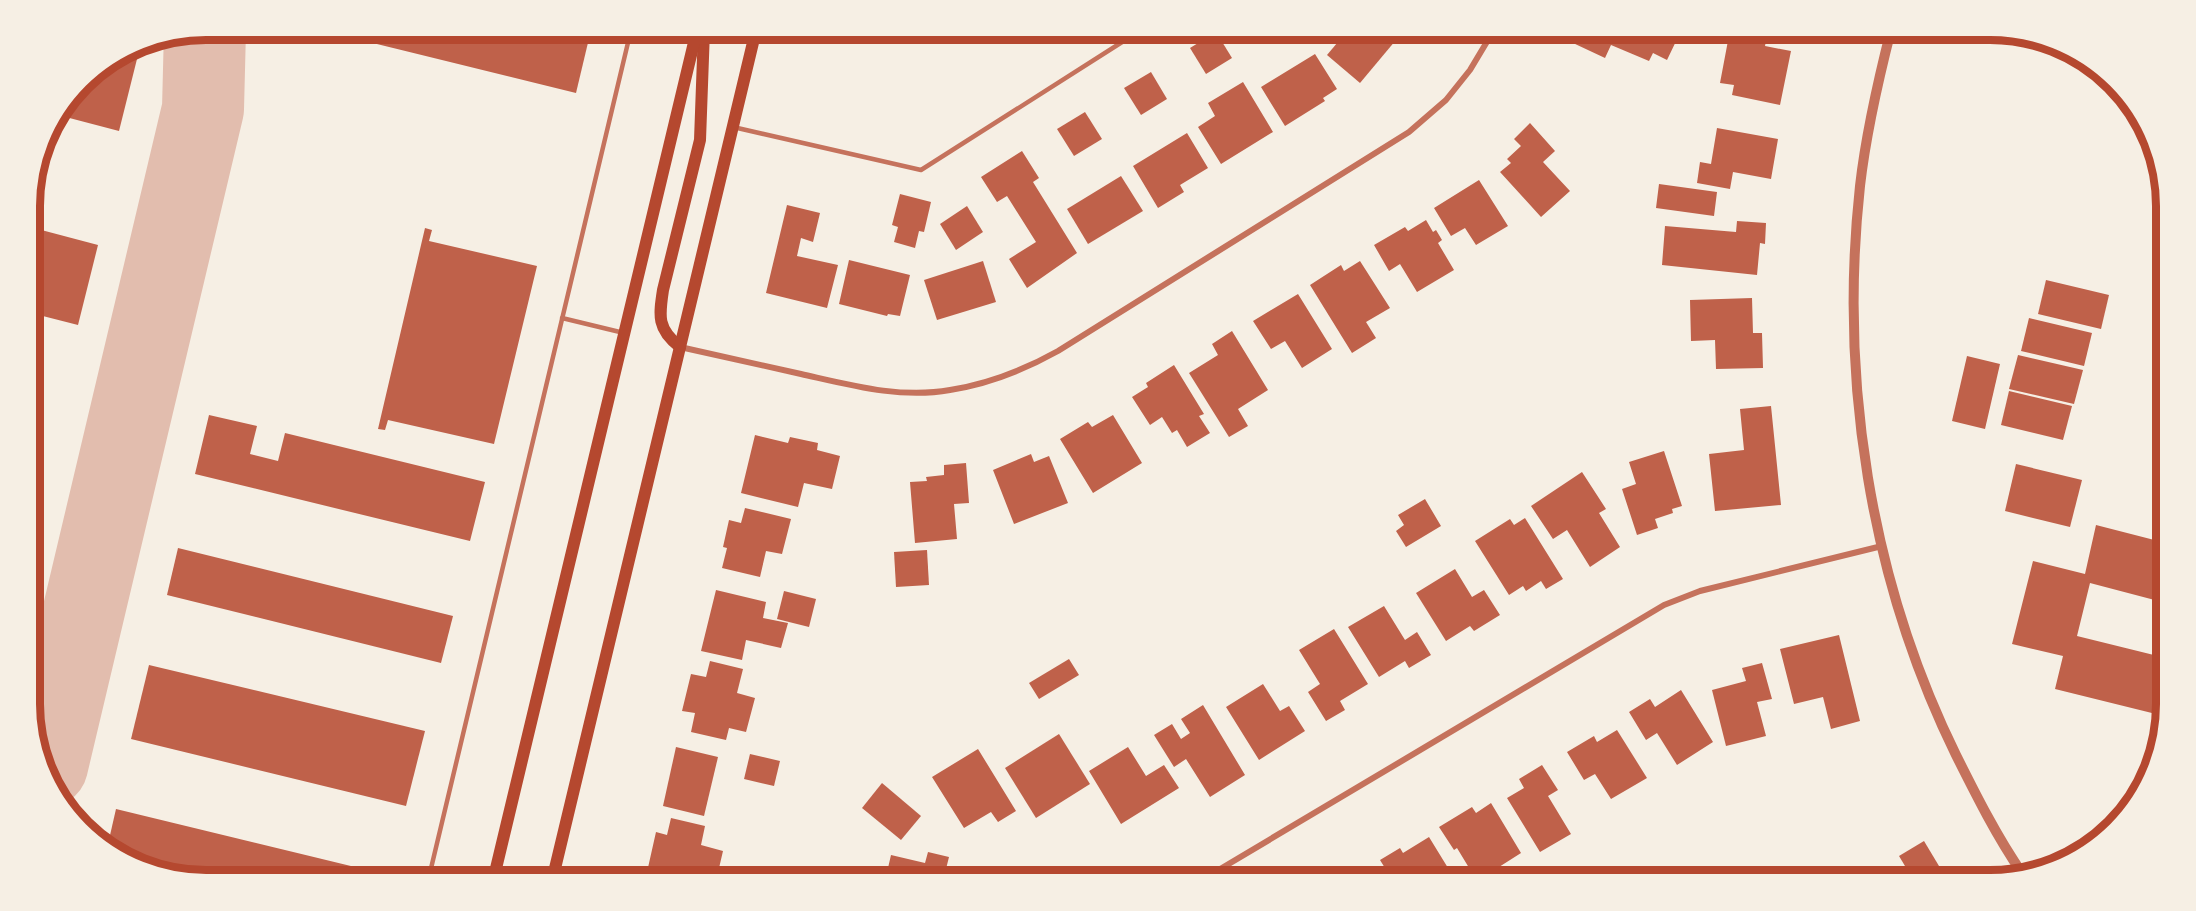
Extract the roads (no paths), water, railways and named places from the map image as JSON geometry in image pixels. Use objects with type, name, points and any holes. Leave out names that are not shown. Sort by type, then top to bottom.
[{"type":"main road","points":[[496,870],[694,41]]},
{"type":"main road","points":[[680,346],[664,331],[660,312],[663,290],[700,140],[704,41]]},
{"type":"main road","points":[[555,870],[753,41]]},
{"type":"street","points":[[680,346],[867,389],[910,393],[949,390],[979,384],[1030,366],[1058,351],[1410,132],[1446,100],[1470,70],[1488,40]]},
{"type":"street","points":[[1888,40],[1874,95],[1862,174],[1854,276],[1855,367],[1864,457],[1892,588],[1915,657],[1941,724],[1973,790],[2019,868]]},
{"type":"street","points":[[1218,870],[1664,605],[1700,591],[1882,546]]},
{"type":"lane","points":[[733,127],[921,170],[1125,40]]},
{"type":"lane","points":[[431,870],[628,41]]},
{"type":"lane","points":[[562,318],[624,334]]}]
